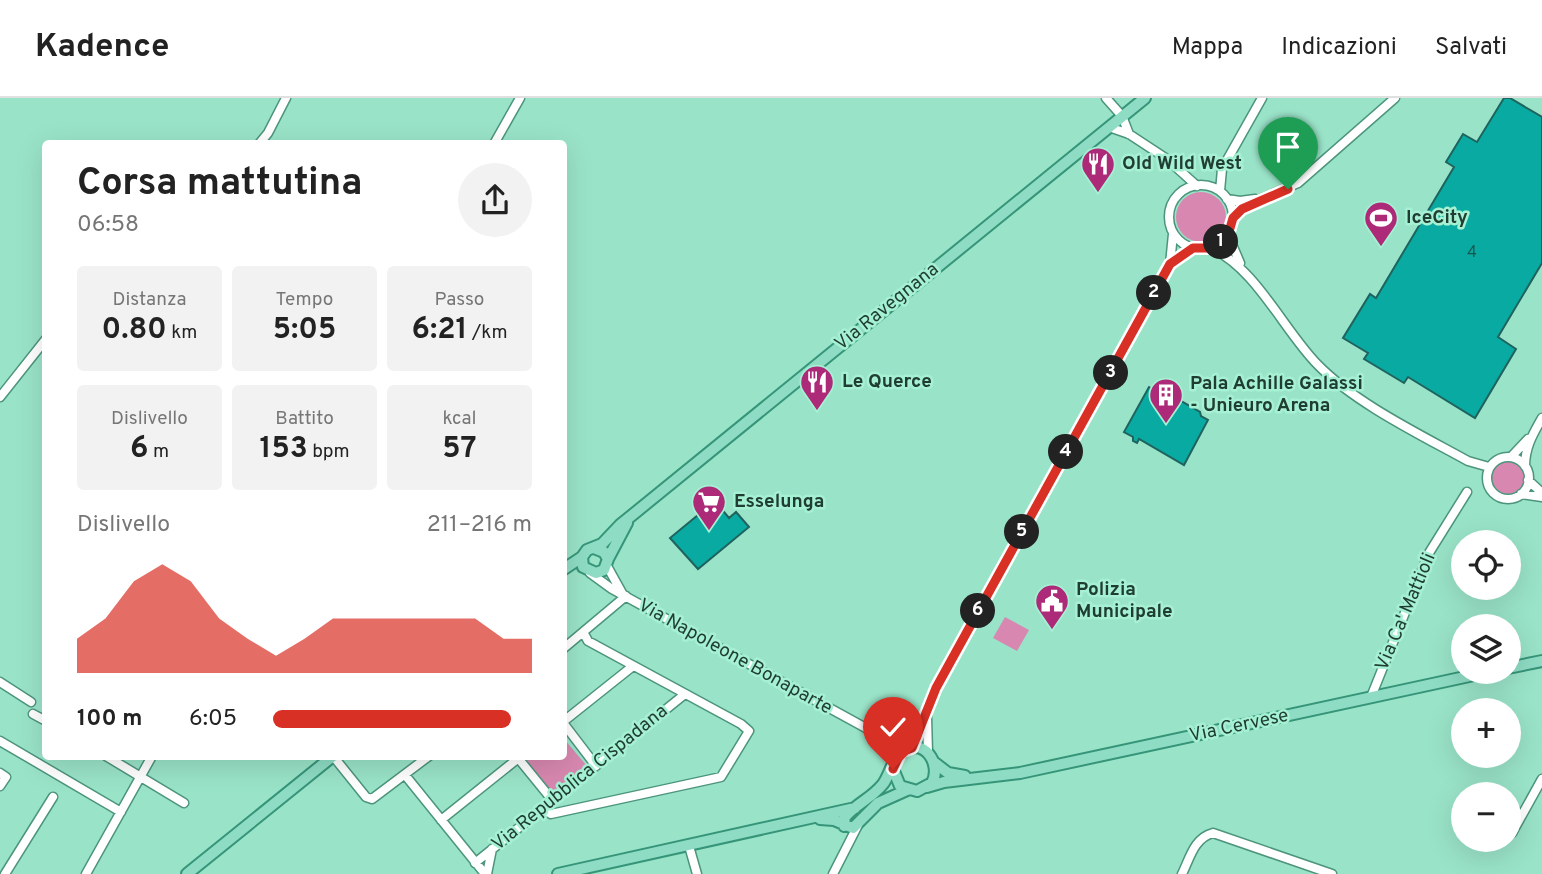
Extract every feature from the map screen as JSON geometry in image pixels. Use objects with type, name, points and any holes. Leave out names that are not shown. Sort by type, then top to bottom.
[{"type":"main road","name":"Via Ravegnana","points":[[594,548],[1145,98]]},
{"type":"main road","name":"Via Ravegnana","points":[[607,563],[631,518]]},
{"type":"main road","points":[[567,568],[587,550],[594,548],[604,552],[607,563],[600,572],[567,570]]},
{"type":"main road","points":[[582,557],[588,571]]},
{"type":"main road","points":[[1521,665],[1542,660]]},
{"type":"main road","name":"Via Cervese","points":[[858,824],[878,803],[907,790],[917,791],[928,787],[1020,774],[1451,680]]},
{"type":"main road","points":[[844,826],[845,817],[875,794],[894,764],[909,749],[928,752],[935,763],[935,776],[928,787]]},
{"type":"main road","points":[[187,874],[328,760]]},
{"type":"main road","name":"Via Cervese","points":[[935,763],[948,773],[989,777]]},
{"type":"main road","points":[[894,764],[897,783],[907,790]]},
{"type":"main road","points":[[558,874],[855,808]]},
{"type":"main road","points":[[810,818],[831,819],[853,828],[858,824]]},
{"type":"street","points":[[262,140],[286,98]]},
{"type":"street","points":[[496,140],[520,98]]},
{"type":"street","points":[[1105,98],[1122,116],[1129,134]]},
{"type":"street","points":[[1181,193],[1200,186],[1222,169],[1262,98]]},
{"type":"street","points":[[1250,281],[1231,247],[1228,235],[1233,218],[1242,209],[1307,176],[1395,98]]},
{"type":"street","points":[[1109,127],[1129,134],[1167,159],[1200,186],[1220,191],[1227,199],[1233,218]]},
{"type":"street","points":[[1220,191],[1222,169]]},
{"type":"street","points":[[909,749],[928,707],[1170,264],[1174,247],[1170,211],[1181,193],[1180,172]]},
{"type":"street","points":[[1227,199],[1245,201],[1275,194]]},
{"type":"street","points":[[1173,231],[1179,240],[1193,248],[1210,248],[1231,259],[1317,364],[1340,384],[1488,471]]},
{"type":"street","points":[[1210,248],[1228,235]]},
{"type":"street","points":[[1170,264],[1193,248]]},
{"type":"street","points":[[0,397],[42,346]]},
{"type":"street","points":[[1542,418],[1525,454],[1528,480],[1542,495]]},
{"type":"street","points":[[1531,437],[1511,457],[1498,459],[1488,471],[1490,489],[1497,496],[1512,498],[1521,494],[1542,495]]},
{"type":"street","points":[[1511,457],[1525,466]]},
{"type":"street","points":[[1521,494],[1528,480]]},
{"type":"street","name":"Via Ca' Mattioli","points":[[1371,697],[1429,553],[1467,492]]},
{"type":"street","name":"Via Napoleone Bonaparte","points":[[607,563],[624,595]]},
{"type":"street","name":"Via Napoleone Bonaparte","points":[[588,571],[600,582],[885,740],[909,749]]},
{"type":"street","points":[[567,645],[624,595]]},
{"type":"street","points":[[543,809],[551,814],[721,777],[749,731],[741,724],[588,641],[583,632]]},
{"type":"street","points":[[567,721],[633,666]]},
{"type":"street","points":[[0,682],[31,702]]},
{"type":"street","name":"Via Repubblica Cispadana","points":[[482,871],[492,849],[685,694]]},
{"type":"street","points":[[928,707],[928,752]]},
{"type":"street","points":[[33,714],[42,720]]},
{"type":"street","points":[[567,727],[596,766]]},
{"type":"street","points":[[885,740],[894,750],[894,764]]},
{"type":"street","points":[[0,741],[121,812]]},
{"type":"street","points":[[113,760],[184,803]]},
{"type":"street","points":[[86,874],[150,760]]},
{"type":"street","points":[[336,760],[369,799],[424,760]]},
{"type":"street","points":[[441,820],[515,760]]},
{"type":"street","points":[[521,760],[553,801]]},
{"type":"street","points":[[0,773],[6,777],[0,786]]},
{"type":"street","points":[[405,775],[482,871],[492,849]]},
{"type":"street","points":[[1521,817],[1542,779]]},
{"type":"street","points":[[5,874],[53,797]]},
{"type":"street","points":[[833,874],[858,824]]},
{"type":"street","points":[[844,826],[846,851]]},
{"type":"street","points":[[1182,874],[1197,843],[1204,835],[1213,833],[1327,873]]},
{"type":"street","points":[[689,846],[696,874]]},
{"type":"shaded area","points":[[1201,192],[1219,199],[1226,217],[1219,235],[1201,242],[1183,235],[1176,217],[1183,199]]},
{"type":"shaded area","points":[[1508,462],[1519,467],[1524,478],[1519,489],[1508,494],[1497,489],[1492,478],[1497,467]]},
{"type":"shaded area","points":[[1005,617],[1029,630],[1017,651],[993,638]]},
{"type":"shaded area","points":[[567,743],[587,766],[550,795],[526,760],[567,760]]},
{"type":"building","points":[[1504,98],[1510,98],[1542,117],[1542,263],[1498,337],[1516,349],[1475,418],[1408,377],[1404,383],[1364,359],[1368,353],[1343,338],[1370,294],[1376,298],[1454,167],[1446,162],[1463,134],[1477,142]]},
{"type":"building","name":"Pala Achille Galassi - Unieuro Arena","points":[[1149,387],[1158,392],[1162,390],[1200,412],[1201,416],[1208,420],[1184,465],[1139,439],[1137,443],[1133,441],[1133,437],[1124,432]]},
{"type":"building","name":"Esselunga","points":[[715,501],[729,518],[736,512],[749,527],[698,569],[670,538]]},
{"type":"place","name":"Old Wild West","points":[[1098,194]]},
{"type":"place","name":"IceCity","points":[[1381,248]]},
{"type":"place","name":"Le Querce","points":[[817,412]]},
{"type":"place","name":"Pala Achille Galassi - Unieuro Arena","points":[[1166,425]]},
{"type":"place","name":"Esselunga","points":[[709,532]]},
{"type":"place","name":"Polizia Municipale","points":[[1052,631]]},
{"type":"route","points":[[893,769],[901,752],[912,748],[936,688],[1170,264],[1193,248],[1210,248],[1220,243],[1231,230],[1233,218],[1242,209],[1288,189]]}]
